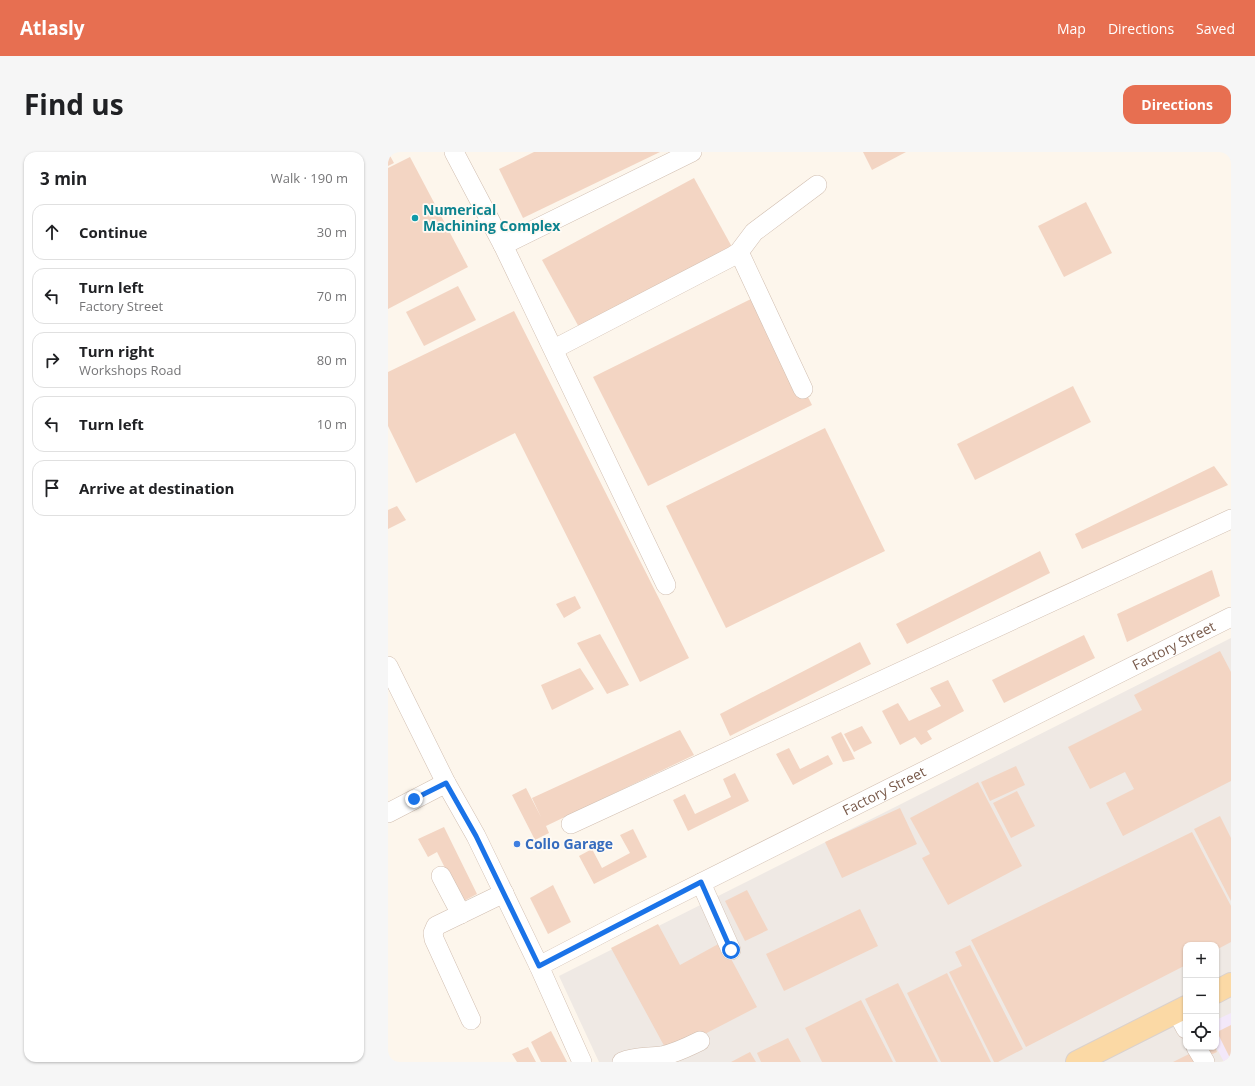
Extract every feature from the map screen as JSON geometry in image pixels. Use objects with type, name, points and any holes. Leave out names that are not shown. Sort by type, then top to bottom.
[{"type":"main road","points":[[1219,990],[1231,984]]},
{"type":"main road","points":[[1077,1062],[1183,1016]]},
{"type":"street","points":[[454,152],[503,245],[554,349],[666,585]]},
{"type":"street","points":[[503,245],[692,152]]},
{"type":"street","points":[[554,349],[739,252],[754,232],[817,185]]},
{"type":"street","points":[[739,252],[803,389]]},
{"type":"street","points":[[571,824],[1231,519]]},
{"type":"street","name":"Factory Street","points":[[539,966],[701,882],[1231,617]]},
{"type":"street","points":[[388,666],[446,783],[476,836],[504,893],[582,1062]]},
{"type":"street","points":[[388,813],[446,783]]},
{"type":"street","points":[[441,876],[461,914]]},
{"type":"street","points":[[701,882],[731,950]]},
{"type":"street","points":[[471,1020],[434,939],[433,932],[436,926],[504,893]]},
{"type":"street","points":[[622,1062],[636,1057],[660,1056],[672,1053],[700,1041]]},
{"type":"street","points":[[1198,1050],[1205,1062]]},
{"type":"shaded area","points":[[1231,638],[1231,1062],[599,1062],[559,976]]},
{"type":"shaded area","points":[[1231,1013],[1231,1062],[1224,1062],[1218,1050],[1219,1050],[1219,1019]]},
{"type":"building","points":[[388,152],[394,163],[388,166]]},
{"type":"building","name":"Numerical Machining Complex","points":[[534,152],[660,152],[523,218],[499,169]]},
{"type":"building","points":[[863,152],[906,152],[872,170]]},
{"type":"building","name":"Numerical Machining Complex","points":[[410,157],[468,267],[388,309],[388,168]]},
{"type":"building","points":[[694,178],[732,247],[580,329],[542,260]]},
{"type":"building","points":[[1086,202],[1112,253],[1064,277],[1038,226]]},
{"type":"building","points":[[458,286],[476,320],[424,346],[406,312]]},
{"type":"building","points":[[757,296],[812,405],[648,486],[593,377]]},
{"type":"building","points":[[514,311],[689,658],[640,682],[515,433],[416,483],[388,426],[388,372]]},
{"type":"building","points":[[1073,386],[1091,422],[975,480],[957,444]]},
{"type":"building","points":[[825,428],[885,551],[726,628],[666,506]]},
{"type":"building","points":[[1214,466],[1228,485],[1082,549],[1075,534]]},
{"type":"building","points":[[397,506],[406,520],[388,529],[388,510]]},
{"type":"building","points":[[1040,551],[1050,573],[907,644],[896,624]]},
{"type":"building","points":[[1212,570],[1220,596],[1127,642],[1117,614]]},
{"type":"building","points":[[575,596],[581,608],[564,618],[556,604]]},
{"type":"building","points":[[600,634],[629,685],[607,694],[577,643]]},
{"type":"building","points":[[1084,635],[1095,658],[1004,703],[992,680]]},
{"type":"building","points":[[860,642],[871,664],[730,736],[720,714]]},
{"type":"building","points":[[1220,651],[1231,672],[1231,781],[1123,836],[1106,803],[1134,789],[1125,772],[1090,789],[1068,747],[1142,710],[1134,695]]},
{"type":"building","points":[[580,668],[594,689],[552,710],[541,685]]},
{"type":"building","points":[[948,680],[964,711],[927,731],[932,739],[921,745],[915,737],[900,745],[882,711],[898,703],[909,721],[941,706],[930,688]]},
{"type":"building","points":[[862,726],[872,743],[854,752],[844,734]]},
{"type":"building","points":[[680,730],[694,755],[546,826],[549,833],[535,840],[512,795],[526,788],[541,817],[532,798]]},
{"type":"building","points":[[841,732],[855,759],[843,762],[831,737]]},
{"type":"building","points":[[789,748],[800,769],[828,755],[833,764],[793,785],[776,754]]},
{"type":"building","points":[[1016,766],[1025,785],[990,801],[981,782]]},
{"type":"building","points":[[735,773],[749,801],[688,831],[673,800],[685,794],[695,814],[731,797],[723,779]]},
{"type":"building","points":[[978,782],[1022,866],[948,905],[922,858],[930,854],[910,818]]},
{"type":"building","points":[[1017,791],[1035,826],[1011,838],[993,803]]},
{"type":"building","points":[[900,808],[917,844],[842,878],[825,842]]},
{"type":"building","points":[[1220,816],[1231,838],[1231,901],[1194,829]]},
{"type":"building","points":[[444,827],[477,894],[462,902],[437,852],[428,857],[418,839]]},
{"type":"building","points":[[633,829],[647,857],[594,884],[579,856],[592,849],[602,868],[630,853],[620,835]]},
{"type":"building","points":[[1192,832],[1231,906],[1231,942],[1219,948],[1219,942],[1183,942],[1183,967],[1026,1047],[971,940]]},
{"type":"building","points":[[553,885],[571,922],[548,934],[530,898]]},
{"type":"building","points":[[747,890],[768,930],[745,941],[725,901]]},
{"type":"building","points":[[860,909],[878,946],[784,991],[766,954]]},
{"type":"building","points":[[658,924],[680,965],[722,942],[757,1007],[668,1053],[611,948]]},
{"type":"building","points":[[970,945],[1023,1049],[998,1062],[994,1062],[949,972],[962,966],[955,952]]},
{"type":"building","points":[[947,973],[991,1062],[941,1062],[907,993]]},
{"type":"building","points":[[898,983],[938,1062],[896,1062],[865,999]]},
{"type":"building","points":[[861,1000],[893,1062],[822,1062],[805,1028]]},
{"type":"building","points":[[1231,1025],[1231,1060],[1219,1036],[1219,1031]]},
{"type":"building","points":[[551,1031],[567,1062],[541,1062],[531,1042]]},
{"type":"building","points":[[788,1038],[801,1062],[761,1062],[757,1053]]},
{"type":"building","points":[[528,1047],[536,1062],[517,1062],[512,1054]]},
{"type":"building","points":[[1202,1050],[1216,1050],[1217,1052],[1206,1057]]},
{"type":"building","points":[[750,1052],[756,1062],[731,1062]]},
{"type":"building","points":[[1191,1053],[1196,1062],[1173,1062]]},
{"type":"place","name":"Numerical Machining Complex","points":[[415,218]]},
{"type":"place","name":"Collo Garage","points":[[517,844]]},
{"type":"route","points":[[414,799],[446,783],[476,836],[539,966],[701,882],[731,950]]}]
